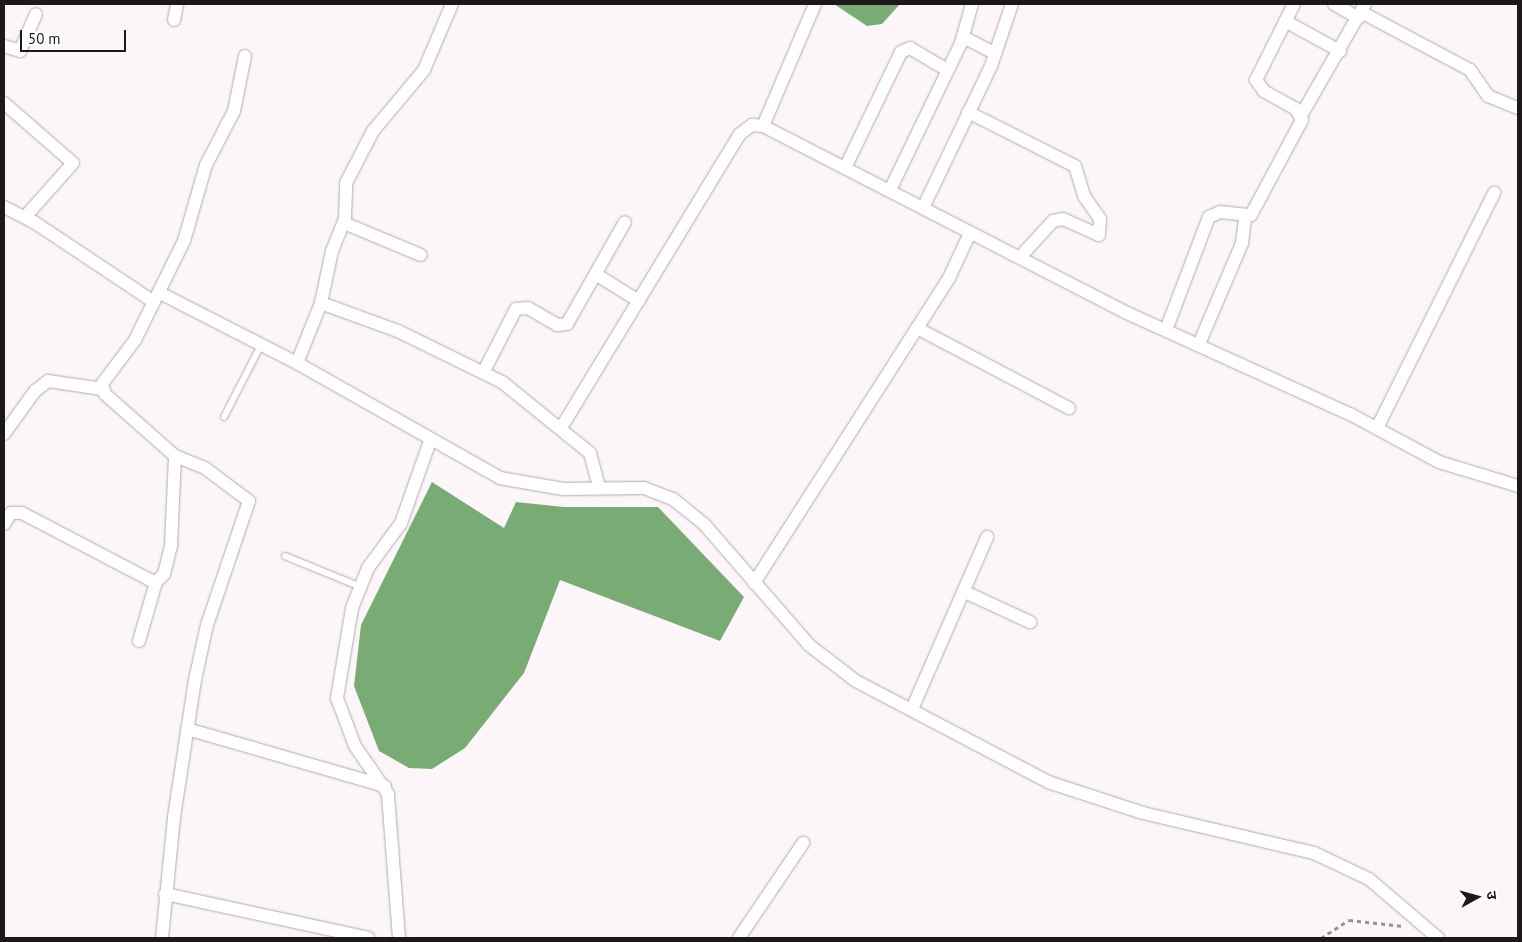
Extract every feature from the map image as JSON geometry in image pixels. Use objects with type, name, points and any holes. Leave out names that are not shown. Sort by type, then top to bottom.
[{"type":"street","points":[[174,20],[177,4]]},
{"type":"street","points":[[297,363],[321,303],[332,250],[344,223],[346,183],[373,131],[424,70],[452,4]]},
{"type":"street","points":[[763,126],[815,4]]},
{"type":"street","points":[[890,190],[963,37],[972,4]]},
{"type":"street","points":[[922,208],[995,53],[1012,4]]},
{"type":"street","points":[[1294,4],[1256,80],[1302,114]]},
{"type":"street","points":[[1334,4],[1361,11],[1470,70],[1488,96],[1518,108]]},
{"type":"street","points":[[1166,330],[1209,217],[1220,212],[1245,217],[1255,210],[1302,114],[1340,51],[1361,11]]},
{"type":"street","points":[[4,46],[20,51],[36,14]]},
{"type":"street","points":[[1285,21],[1340,51]]},
{"type":"street","points":[[963,37],[995,53]]},
{"type":"street","points":[[845,168],[901,52],[910,48],[947,70]]},
{"type":"street","points":[[102,389],[104,379],[128,350],[157,298],[184,241],[206,165],[234,111],[245,56]]},
{"type":"street","points":[[4,103],[73,163],[25,217]]},
{"type":"street","points":[[968,112],[1075,166],[1084,196],[1100,219],[1099,234],[1058,218],[1020,256]]},
{"type":"street","points":[[561,428],[747,125],[763,126],[970,233],[1020,256],[1166,330],[1377,428],[1449,467],[1518,486]]},
{"type":"street","points":[[1377,428],[1494,192]]},
{"type":"street","points":[[4,207],[25,217],[157,298],[297,363],[430,441],[506,480],[553,488],[644,488],[673,499],[704,524],[809,645],[856,681],[912,709],[999,760],[1048,782],[1143,813],[1314,853],[1369,880],[1434,934]]},
{"type":"street","points":[[1199,344],[1242,243],[1245,217]]},
{"type":"street","points":[[484,371],[516,309],[528,308],[563,325],[597,275],[624,222]]},
{"type":"street","points":[[344,223],[421,255]]},
{"type":"street","points":[[754,583],[949,278],[970,233]]},
{"type":"street","points":[[597,275],[639,301]]},
{"type":"street","points":[[321,303],[398,331],[484,371],[561,428],[590,453],[598,487]]},
{"type":"street","points":[[917,328],[1069,408]]},
{"type":"street","points":[[4,434],[34,390],[48,381],[102,389],[175,456],[205,468],[249,501],[207,625],[187,729],[165,894],[162,938]]},
{"type":"street","points":[[399,938],[385,786],[355,746],[337,698],[349,618],[374,558],[400,523],[430,441]]},
{"type":"street","points":[[139,642],[156,582],[169,557],[175,456]]},
{"type":"street","points":[[4,524],[10,514],[22,514],[156,582]]},
{"type":"street","points":[[912,709],[965,592],[987,537]]},
{"type":"street","points":[[965,592],[1030,622]]},
{"type":"street","points":[[187,729],[385,786]]},
{"type":"street","points":[[740,938],[803,843]]},
{"type":"street","points":[[165,894],[368,938]]},
{"type":"lane","points":[[224,417],[261,345]]},
{"type":"lane","points":[[285,556],[361,587]]},
{"type":"path","points":[[1322,938],[1349,920],[1434,934]]},
{"type":"shaded area","points":[[834,4],[900,4],[882,24],[867,26]]},
{"type":"shaded area","points":[[432,482],[504,528],[516,502],[564,507],[658,507],[744,597],[720,641],[560,580],[524,673],[465,748],[432,769],[409,768],[379,751],[354,686],[361,625]]}]
